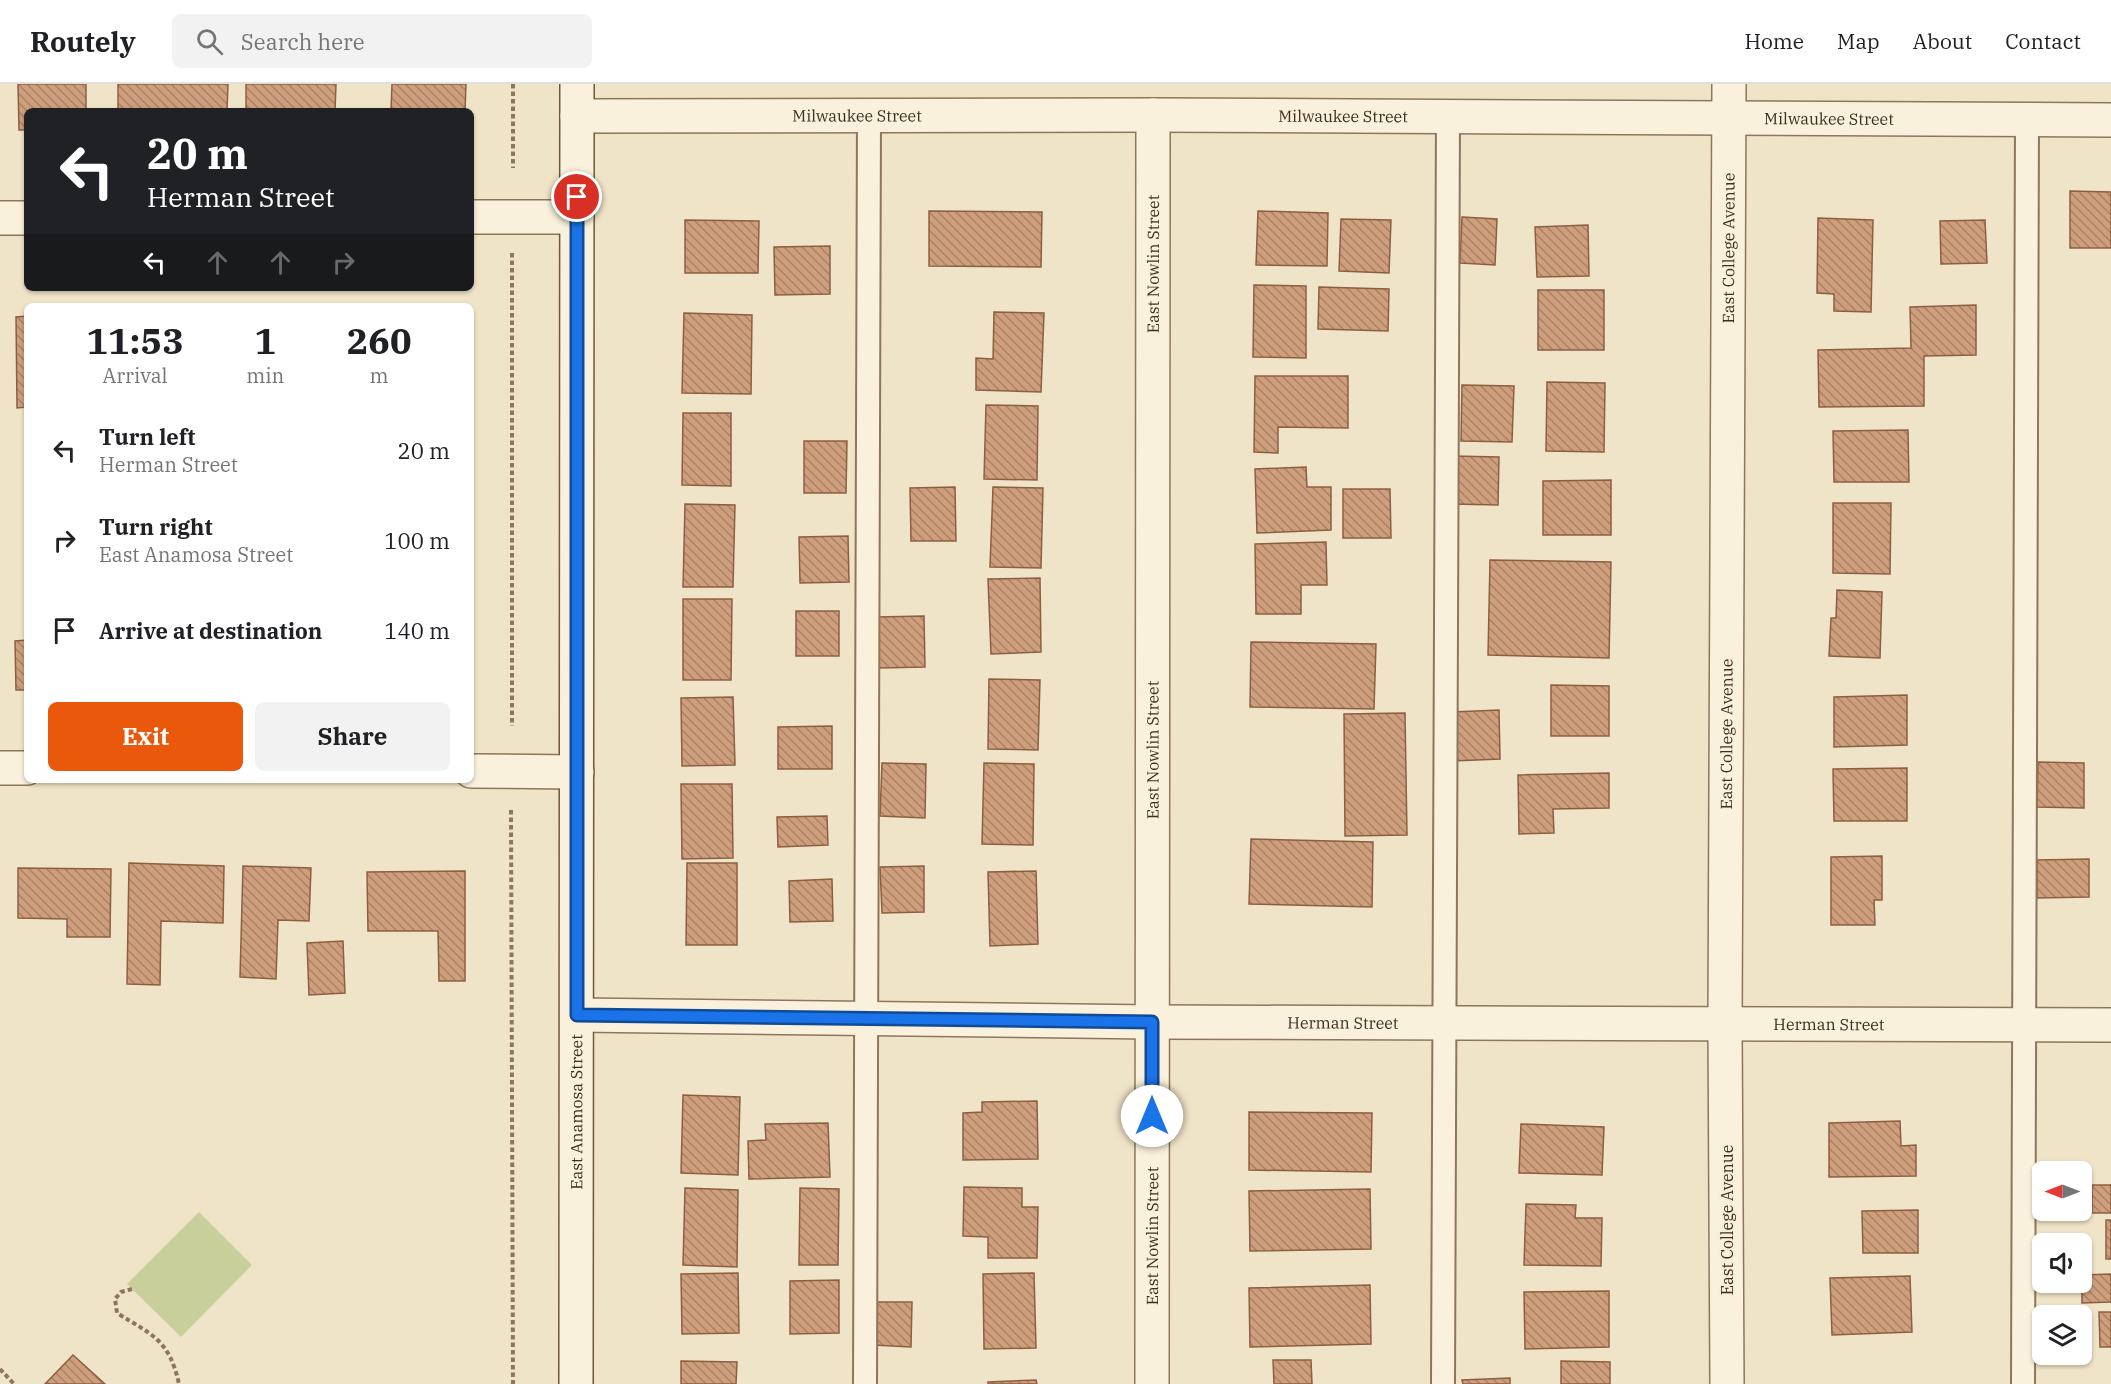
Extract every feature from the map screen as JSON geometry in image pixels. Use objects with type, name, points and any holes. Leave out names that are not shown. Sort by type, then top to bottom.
[{"type":"street","name":"East Anamosa Street","points":[[576,1384],[577,84]]},
{"type":"street","name":"East College Avenue","points":[[1727,1384],[1725,1025],[1729,84]]},
{"type":"street","name":"Milwaukee Street","points":[[577,116],[1153,115],[1729,120],[2111,120]]},
{"type":"street","name":"East Nowlin Street","points":[[1152,1384],[1153,115]]},
{"type":"street","points":[[474,217],[577,218]]},
{"type":"street","points":[[0,218],[24,218]]},
{"type":"street","points":[[0,768],[24,768]]},
{"type":"street","points":[[474,771],[577,772]]},
{"type":"street","name":"Herman Street","points":[[577,1015],[1152,1022],[2111,1025]]},
{"type":"lane","points":[[865,1384],[869,116]]},
{"type":"lane","points":[[1443,1384],[1448,117]]},
{"type":"lane","points":[[2023,1384],[2026,120]]},
{"type":"path","points":[[513,84],[513,168]]},
{"type":"path","points":[[512,249],[512,726]]},
{"type":"path","points":[[512,810],[513,1384]]},
{"type":"path","points":[[132,1289],[121,1292],[115,1299],[117,1313],[143,1327],[160,1341],[174,1361],[179,1384]]},
{"type":"path","points":[[0,1369],[14,1384]]},
{"type":"green space","points":[[199,1212],[252,1265],[181,1337],[127,1284]]},
{"type":"building","points":[[18,84],[86,84],[86,108],[24,108],[24,130],[19,130]]},
{"type":"building","points":[[118,84],[228,84],[227,108],[118,108]]},
{"type":"building","points":[[246,84],[336,84],[335,108],[246,108]]},
{"type":"building","points":[[392,84],[466,84],[465,108],[391,108]]},
{"type":"building","points":[[2070,191],[2111,192],[2111,248],[2070,248]]},
{"type":"building","points":[[929,211],[1042,212],[1041,267],[929,266]]},
{"type":"building","points":[[1258,211],[1328,213],[1327,266],[1256,265]]},
{"type":"building","points":[[1462,217],[1497,219],[1495,265],[1460,263]]},
{"type":"building","points":[[1818,218],[1873,220],[1871,312],[1834,311],[1834,294],[1817,293]]},
{"type":"building","points":[[1341,219],[1391,220],[1389,273],[1339,271]]},
{"type":"building","points":[[685,220],[759,221],[758,273],[685,273]]},
{"type":"building","points":[[1985,220],[1987,263],[1941,264],[1940,221]]},
{"type":"building","points":[[1588,225],[1589,276],[1537,277],[1535,227]]},
{"type":"building","points":[[830,246],[830,294],[775,295],[774,247]]},
{"type":"building","points":[[1254,285],[1306,286],[1306,358],[1253,357]]},
{"type":"building","points":[[1319,287],[1389,289],[1388,331],[1318,329]]},
{"type":"building","points":[[1538,290],[1604,290],[1604,350],[1538,350]]},
{"type":"building","points":[[1976,305],[1976,355],[1924,356],[1924,406],[1819,407],[1818,350],[1911,348],[1910,307]]},
{"type":"building","points":[[994,312],[1044,313],[1041,392],[976,390],[976,358],[993,359]]},
{"type":"building","points":[[684,313],[752,315],[751,394],[682,393]]},
{"type":"building","points":[[24,316],[24,407],[17,408],[16,317]]},
{"type":"building","points":[[1255,376],[1348,376],[1348,428],[1278,427],[1278,453],[1254,452]]},
{"type":"building","points":[[1547,382],[1605,383],[1604,452],[1546,451]]},
{"type":"building","points":[[1462,385],[1514,386],[1512,442],[1461,441]]},
{"type":"building","points":[[986,405],[1038,406],[1037,480],[984,479]]},
{"type":"building","points":[[683,413],[731,413],[731,486],[682,485]]},
{"type":"building","points":[[1908,430],[1909,482],[1834,482],[1833,431]]},
{"type":"building","points":[[804,441],[847,441],[846,493],[804,493]]},
{"type":"building","points":[[1453,456],[1499,457],[1498,505],[1452,504]]},
{"type":"building","points":[[1306,467],[1307,487],[1331,487],[1331,530],[1257,533],[1255,469]]},
{"type":"building","points":[[1611,480],[1611,535],[1543,535],[1543,481]]},
{"type":"building","points":[[955,487],[956,541],[911,541],[910,488]]},
{"type":"building","points":[[993,487],[1043,488],[1041,568],[990,567]]},
{"type":"building","points":[[1343,489],[1390,489],[1391,538],[1343,538]]},
{"type":"building","points":[[1833,503],[1891,503],[1890,574],[1833,573]]},
{"type":"building","points":[[685,504],[735,505],[733,587],[683,587]]},
{"type":"building","points":[[848,536],[849,582],[800,583],[799,537]]},
{"type":"building","points":[[1326,542],[1327,585],[1301,585],[1301,614],[1256,614],[1255,544]]},
{"type":"building","points":[[1490,560],[1611,562],[1609,658],[1488,655]]},
{"type":"building","points":[[1040,578],[1041,652],[991,654],[988,579]]},
{"type":"building","points":[[1837,590],[1882,592],[1880,658],[1829,656],[1831,618],[1836,618]]},
{"type":"building","points":[[683,599],[732,599],[731,680],[683,680]]},
{"type":"building","points":[[796,611],[839,611],[839,656],[796,656]]},
{"type":"building","points":[[924,616],[925,667],[879,668],[877,617]]},
{"type":"building","points":[[24,640],[24,690],[16,690],[15,641]]},
{"type":"building","points":[[1251,642],[1376,644],[1374,709],[1250,707]]},
{"type":"building","points":[[989,679],[1040,680],[1038,750],[988,749]]},
{"type":"building","points":[[1551,685],[1609,686],[1609,736],[1551,736]]},
{"type":"building","points":[[1907,695],[1907,745],[1834,747],[1834,697]]},
{"type":"building","points":[[733,697],[735,765],[682,766],[681,698]]},
{"type":"building","points":[[1499,710],[1500,759],[1453,761],[1452,712]]},
{"type":"building","points":[[1405,713],[1407,835],[1345,836],[1344,714]]},
{"type":"building","points":[[832,726],[832,769],[778,769],[778,727]]},
{"type":"building","points":[[2038,762],[2084,763],[2084,808],[2037,807]]},
{"type":"building","points":[[882,763],[926,764],[925,818],[880,816]]},
{"type":"building","points":[[984,763],[1034,764],[1033,845],[982,844]]},
{"type":"building","points":[[1907,768],[1907,821],[1834,821],[1833,769]]},
{"type":"building","points":[[1609,773],[1609,808],[1553,809],[1554,833],[1519,834],[1518,775]]},
{"type":"building","points":[[681,784],[732,784],[733,858],[682,859]]},
{"type":"building","points":[[827,816],[828,845],[778,847],[777,817]]},
{"type":"building","points":[[1251,839],[1373,842],[1372,907],[1249,904]]},
{"type":"building","points":[[1882,856],[1882,900],[1874,900],[1875,925],[1831,925],[1831,857]]},
{"type":"building","points":[[2089,859],[2089,897],[2037,898],[2037,860]]},
{"type":"building","points":[[129,863],[224,866],[223,923],[161,921],[160,985],[127,984]]},
{"type":"building","points":[[687,863],[737,863],[737,945],[686,945]]},
{"type":"building","points":[[243,866],[311,868],[309,921],[278,920],[276,979],[240,977]]},
{"type":"building","points":[[924,866],[924,912],[882,913],[880,867]]},
{"type":"building","points":[[18,868],[111,869],[110,937],[67,937],[67,919],[18,918]]},
{"type":"building","points":[[465,871],[465,981],[439,981],[438,931],[368,931],[367,872]]},
{"type":"building","points":[[1036,871],[1038,944],[990,946],[988,872]]},
{"type":"building","points":[[832,879],[833,921],[790,922],[789,881]]},
{"type":"building","points":[[343,941],[345,993],[309,995],[307,943]]},
{"type":"building","points":[[683,1095],[740,1097],[738,1175],[681,1173]]},
{"type":"building","points":[[1037,1101],[1038,1159],[963,1160],[963,1113],[982,1112],[982,1102]]},
{"type":"building","points":[[1249,1112],[1372,1113],[1371,1172],[1249,1170]]},
{"type":"building","points":[[1900,1121],[1901,1146],[1916,1145],[1916,1176],[1829,1177],[1829,1123]]},
{"type":"building","points":[[828,1123],[830,1177],[749,1179],[748,1141],[766,1140],[765,1124]]},
{"type":"building","points":[[1521,1124],[1604,1127],[1602,1175],[1519,1173]]},
{"type":"building","points":[[2092,1185],[2111,1185],[2111,1213],[2092,1213]]},
{"type":"building","points":[[964,1187],[1022,1188],[1022,1207],[1038,1207],[1037,1258],[988,1258],[988,1237],[963,1236]]},
{"type":"building","points":[[685,1188],[738,1190],[737,1267],[683,1265]]},
{"type":"building","points":[[800,1188],[839,1189],[838,1265],[799,1265]]},
{"type":"building","points":[[1370,1189],[1371,1249],[1250,1251],[1249,1191]]},
{"type":"building","points":[[1526,1204],[1576,1205],[1575,1218],[1602,1218],[1601,1266],[1524,1265]]},
{"type":"building","points":[[1918,1210],[1918,1253],[1863,1253],[1862,1211]]},
{"type":"building","points":[[2106,1220],[2111,1220],[2111,1259],[2106,1259]]},
{"type":"building","points":[[738,1273],[739,1333],[682,1334],[681,1274]]},
{"type":"building","points":[[1034,1273],[1036,1348],[984,1349],[983,1274]]},
{"type":"building","points":[[2111,1274],[2111,1302],[2082,1303],[2082,1293],[2092,1293],[2092,1275]]},
{"type":"building","points":[[1910,1276],[1912,1332],[1832,1335],[1830,1278]]},
{"type":"building","points":[[839,1280],[839,1333],[790,1334],[790,1281]]},
{"type":"building","points":[[1370,1285],[1371,1344],[1250,1347],[1249,1288]]},
{"type":"building","points":[[1609,1291],[1609,1347],[1525,1349],[1524,1292]]},
{"type":"building","points":[[874,1302],[912,1302],[911,1347],[873,1345]]},
{"type":"building","points":[[2099,1312],[2111,1312],[2111,1347],[2100,1347]]},
{"type":"building","points":[[73,1355],[105,1384],[45,1384]]},
{"type":"building","points":[[1273,1360],[1311,1360],[1312,1384],[1274,1384]]},
{"type":"building","points":[[681,1361],[737,1362],[736,1384],[681,1384]]},
{"type":"building","points":[[1561,1361],[1610,1362],[1610,1384],[1561,1384]]},
{"type":"building","points":[[1510,1378],[1510,1384],[1463,1384],[1462,1380]]},
{"type":"building","points":[[1036,1380],[1037,1384],[988,1384],[988,1382]]},
{"type":"route","points":[[577,197],[577,1015],[1152,1022],[1152,1116]]}]
